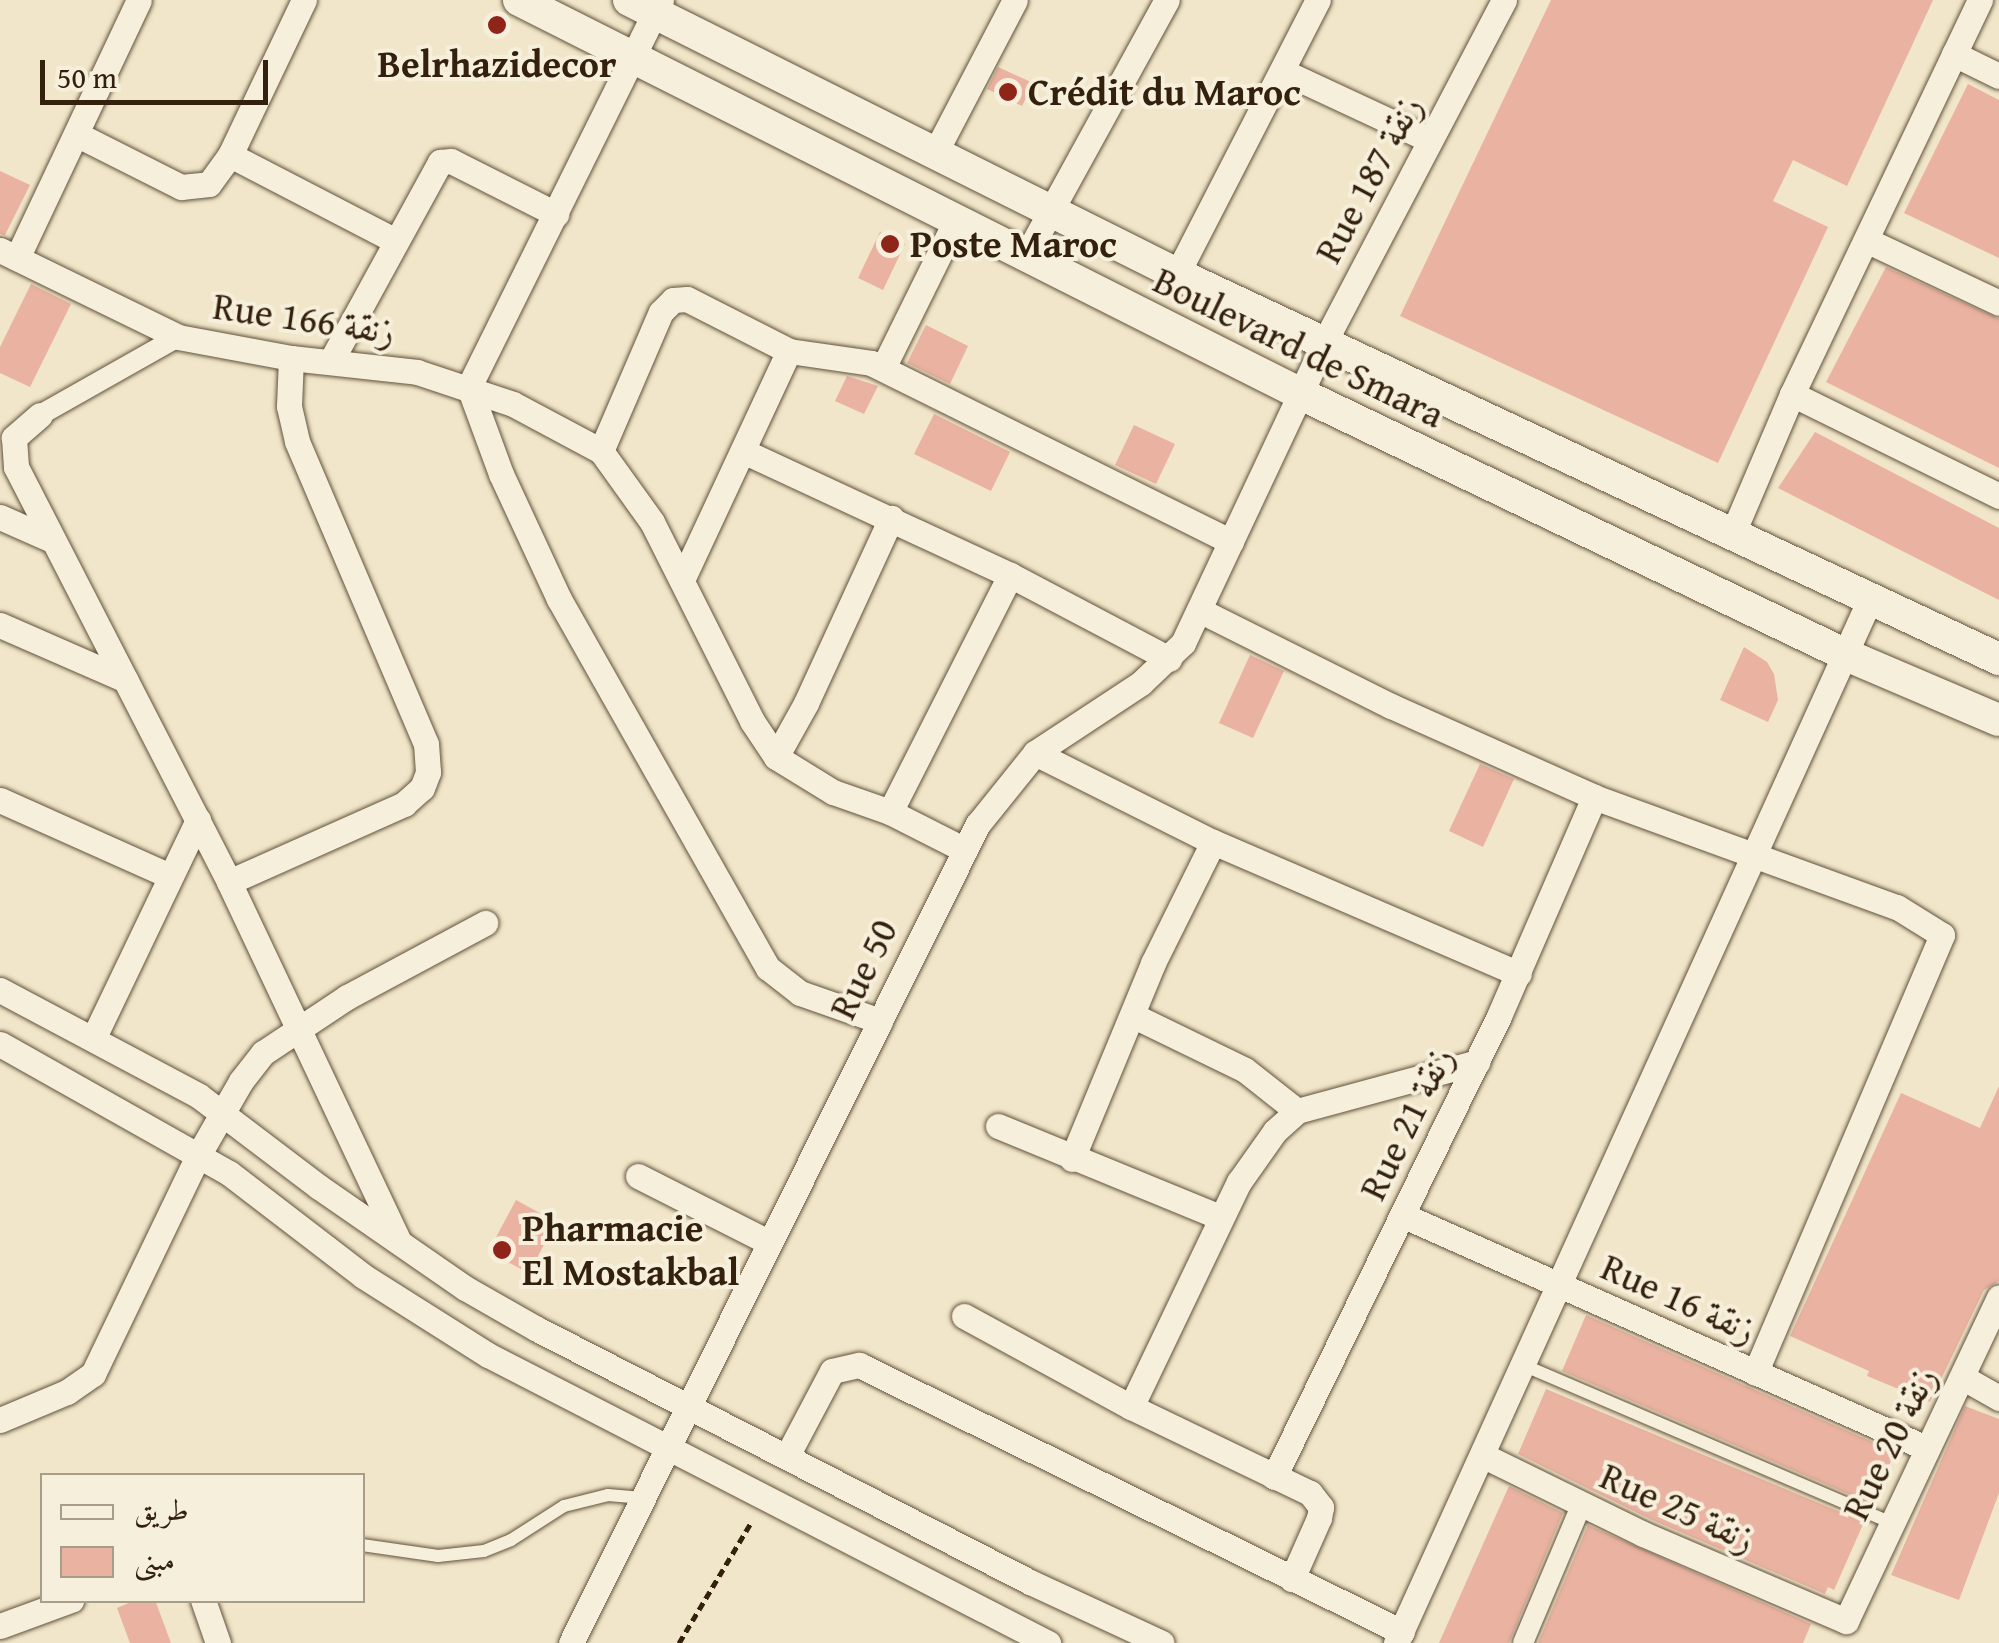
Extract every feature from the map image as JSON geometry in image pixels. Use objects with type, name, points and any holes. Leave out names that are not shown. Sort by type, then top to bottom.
[{"type":"street","points":[[9,254],[76,134],[139,0]]},
{"type":"street","points":[[76,134],[192,189],[214,180],[230,156],[304,0]]},
{"type":"street","name":"Boulevard de Smara","points":[[518,0],[1299,393],[1844,654],[1999,720]]},
{"type":"street","points":[[936,151],[1015,0]]},
{"type":"street","points":[[1026,256],[1167,0]]},
{"type":"street","points":[[1178,274],[1318,0]]},
{"type":"street","name":"Rue 187 زنقة","points":[[1299,393],[1504,0]]},
{"type":"street","points":[[1732,535],[1792,394],[1980,0]]},
{"type":"street","points":[[648,4],[632,56],[469,387],[501,474],[560,598],[768,968],[800,992],[880,1021]]},
{"type":"street","name":"Boulevard de Smara","points":[[648,4],[1178,274],[1999,659]]},
{"type":"street","points":[[1954,54],[1999,76]]},
{"type":"street","points":[[1282,72],[1430,140]]},
{"type":"street","points":[[230,156],[396,241]]},
{"type":"street","points":[[331,361],[432,170],[444,161],[556,214]]},
{"type":"street","points":[[882,368],[956,220]]},
{"type":"street","points":[[1866,240],[1999,303]]},
{"type":"street","name":"Rue 166 زنقة","points":[[9,254],[178,336],[292,358],[417,372],[469,387],[546,420],[601,451]]},
{"type":"street","points":[[965,850],[890,812],[833,792],[776,757],[752,721],[645,510],[601,451],[661,312],[673,300],[696,301],[789,351],[856,358],[882,368],[1231,542]]},
{"type":"street","points":[[178,336],[20,430],[12,448],[16,467],[229,882],[399,1242]]},
{"type":"street","points":[[682,580],[789,351]]},
{"type":"street","points":[[229,882],[404,804],[426,784],[428,772],[420,728],[297,441],[289,406],[292,358]]},
{"type":"street","name":"Rue 50","points":[[571,1643],[768,1242],[993,801],[1035,753],[1168,660],[1202,611],[1299,393]]},
{"type":"street","points":[[1792,394],[1999,496]]},
{"type":"street","points":[[745,452],[1010,575],[1168,660]]},
{"type":"street","points":[[0,517],[52,540]]},
{"type":"street","points":[[776,757],[806,703],[890,518]]},
{"type":"street","points":[[890,812],[1010,575]]},
{"type":"street","points":[[787,1456],[832,1371],[858,1365],[1292,1579],[1399,1638],[1871,597]]},
{"type":"street","points":[[1202,611],[1391,706],[1594,797],[1897,907],[1942,935],[1755,1374]]},
{"type":"street","points":[[0,625],[126,680]]},
{"type":"street","points":[[1035,753],[1213,842],[1519,974]]},
{"type":"street","name":"Rue 21 زنقة","points":[[1274,1476],[1519,974],[1594,797]]},
{"type":"street","points":[[0,800],[168,875]]},
{"type":"street","points":[[94,1037],[168,875],[198,820]]},
{"type":"street","points":[[1072,1159],[1162,945],[1213,842]]},
{"type":"street","points":[[0,1420],[67,1392],[92,1374],[199,1154],[250,1068],[299,1026],[485,923]]},
{"type":"street","points":[[0,990],[94,1037],[223,1112],[399,1242],[494,1304],[1030,1582],[1162,1643]]},
{"type":"street","points":[[1134,1016],[1245,1070],[1297,1111]]},
{"type":"street","points":[[0,1044],[199,1154],[400,1302],[488,1355],[1048,1643]]},
{"type":"street","points":[[1131,1406],[1220,1217],[1257,1154],[1297,1111],[1476,1062]]},
{"type":"street","points":[[998,1126],[1220,1217]]},
{"type":"street","points":[[638,1176],[768,1242]]},
{"type":"street","name":"Rue 16 زنقة","points":[[1402,1216],[1926,1448]]},
{"type":"street","name":"Rue 20 زنقة","points":[[1846,1621],[1999,1297]]},
{"type":"street","points":[[964,1316],[1131,1406],[1310,1493],[1321,1507],[1292,1579]]},
{"type":"street","points":[[1962,1377],[1999,1398]]},
{"type":"street","name":"Rue 25 زنقة","points":[[1482,1455],[1582,1506],[1846,1621]]},
{"type":"street","points":[[1523,1643],[1582,1506]]},
{"type":"street","points":[[0,1626],[63,1603]]},
{"type":"street","points":[[204,1603],[218,1643]]},
{"type":"lane","points":[[1523,1365],[1892,1523]]},
{"type":"lane","points":[[365,1545],[438,1556],[484,1552],[511,1540],[564,1506],[608,1495],[643,1498]]},
{"type":"path","points":[[679,1643],[766,1499]]},
{"type":"building","points":[[1551,0],[1933,0],[1847,186],[1793,160],[1773,201],[1828,227],[1718,463],[1400,316]]},
{"type":"building","points":[[998,67],[1033,83],[1022,106],[987,89]]},
{"type":"building","points":[[1968,84],[1999,100],[1999,258],[1904,213]]},
{"type":"building","points":[[0,171],[30,185],[5,235],[0,234]]},
{"type":"building","points":[[880,232],[905,244],[883,290],[858,278]]},
{"type":"building","points":[[1886,267],[1999,319],[1999,468],[1826,382]]},
{"type":"building","points":[[31,284],[71,304],[30,387],[0,373],[0,347]]},
{"type":"building","points":[[926,325],[968,346],[950,384],[907,363]]},
{"type":"building","points":[[847,376],[878,386],[864,414],[835,401]]},
{"type":"building","points":[[934,414],[1010,452],[991,491],[914,454]]},
{"type":"building","points":[[1134,425],[1175,444],[1156,484],[1115,465]]},
{"type":"building","points":[[1815,432],[1999,528],[1999,600],[1778,488]]},
{"type":"building","points":[[1744,647],[1767,662],[1774,674],[1778,700],[1768,722],[1720,700]]},
{"type":"building","points":[[1250,655],[1284,671],[1253,738],[1219,723]]},
{"type":"building","points":[[1480,764],[1514,779],[1483,847],[1449,831]]},
{"type":"building","points":[[1999,1086],[1999,1281],[1984,1290],[1930,1402],[1867,1376],[1869,1371],[1790,1336],[1901,1093],[1980,1128]]},
{"type":"building","points":[[516,1200],[556,1222],[529,1273],[488,1252]]},
{"type":"building","points":[[1586,1315],[1895,1452],[1872,1504],[1562,1371]]},
{"type":"building","points":[[1546,1389],[1864,1522],[1834,1590],[1828,1587],[1825,1594],[1650,1519],[1518,1454]]},
{"type":"building","points":[[1965,1406],[1999,1419],[1999,1493],[1959,1600],[1891,1575]]},
{"type":"building","points":[[1509,1486],[1563,1513],[1509,1643],[1439,1643]]},
{"type":"building","points":[[1588,1525],[1811,1624],[1803,1643],[1538,1643]]},
{"type":"building","points":[[129,1603],[156,1603],[171,1643],[130,1643],[117,1608]]},
{"type":"place","name":"Belrhazidecor","points":[[497,25]]},
{"type":"place","name":"Crédit du Maroc","points":[[1008,92]]},
{"type":"place","name":"Poste Maroc","points":[[890,244]]},
{"type":"place","name":"Pharmacie El Mostakbal","points":[[502,1250]]}]
